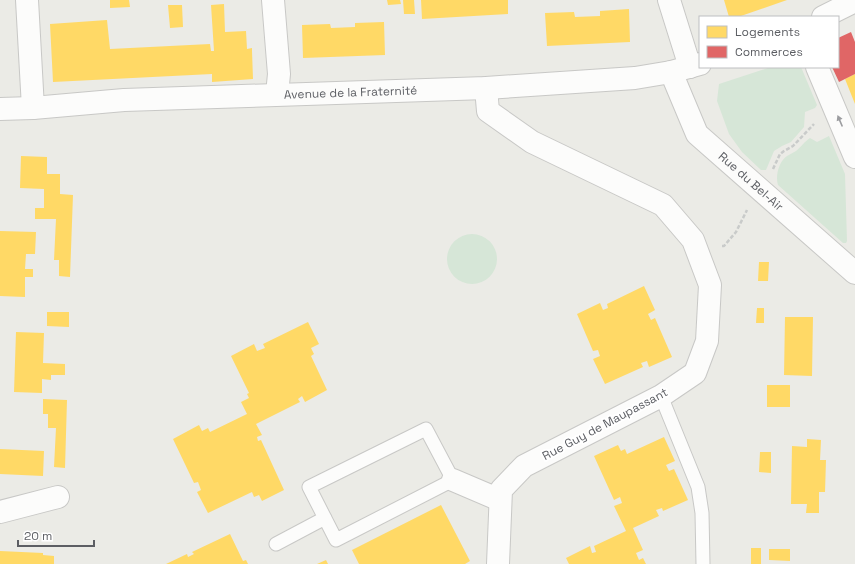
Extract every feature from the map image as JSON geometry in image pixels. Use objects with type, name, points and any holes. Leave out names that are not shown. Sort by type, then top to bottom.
[{"type":"street","points":[[27,0],[33,108]]},
{"type":"street","points":[[274,0],[279,74],[277,94]]},
{"type":"street","name":"Rue du Bel-Air","points":[[669,0],[687,68],[697,134],[855,273]]},
{"type":"street","points":[[825,16],[855,1]]},
{"type":"street","name":"Avenue de la Fraternité","points":[[0,109],[33,108],[124,100],[486,88],[635,78],[687,68]]},
{"type":"street","points":[[816,68],[855,157]]},
{"type":"street","name":"Rue Guy de Maupassant","points":[[486,88],[488,111],[532,142],[663,205],[693,240],[710,285],[707,341],[695,373],[661,396],[524,466],[501,490],[498,564]]},
{"type":"street","points":[[453,480],[500,500]]},
{"type":"street","points":[[0,512],[58,497]]},
{"type":"lane","points":[[661,396],[698,487],[702,513],[703,564]]},
{"type":"lane","points":[[426,429],[453,480],[336,540],[309,487],[426,429]]},
{"type":"lane","points":[[276,544],[325,518]]},
{"type":"green space","points":[[768,68],[801,68],[817,105],[815,108],[805,112],[804,127],[791,142],[774,151],[766,170],[761,170],[742,152],[729,134],[717,101],[719,84]]},
{"type":"green space","points":[[829,136],[845,174],[846,243],[843,243],[778,185],[777,181],[778,169],[784,158],[796,151],[810,138],[817,142]]},
{"type":"green space","points":[[472,234],[481,236],[492,245],[497,259],[495,268],[486,279],[472,284],[463,282],[452,273],[447,259],[449,250],[458,239]]},
{"type":"building: Logements","points":[[110,0],[129,0],[130,7],[110,8]]},
{"type":"building: Logements","points":[[387,0],[400,0],[401,4],[388,5]]},
{"type":"building: Logements","points":[[403,0],[414,0],[415,14],[404,14]]},
{"type":"building: Logements","points":[[421,0],[508,0],[508,14],[422,19]]},
{"type":"building: Logements","points":[[724,0],[787,0],[741,16],[729,16]]},
{"type":"building: Logements","points":[[224,4],[225,32],[246,31],[247,49],[252,48],[253,79],[212,82],[212,74],[53,82],[50,24],[107,20],[110,49],[210,44],[211,51],[214,51],[211,5]]},
{"type":"building: Logements","points":[[168,5],[182,5],[183,27],[170,28]]},
{"type":"building: Logements","points":[[629,9],[630,42],[547,46],[545,13],[574,12],[575,17],[600,16],[600,11]]},
{"type":"building: Logements","points":[[384,22],[385,55],[303,58],[302,25],[330,24],[331,28],[355,27],[355,23]]},
{"type":"building: Logements","points":[[855,74],[855,104],[845,79]]},
{"type":"building: Logements","points":[[21,156],[47,157],[47,174],[60,174],[60,194],[73,195],[70,277],[59,276],[59,260],[54,260],[56,219],[35,219],[35,208],[44,208],[44,189],[20,188]]},
{"type":"building: Logements","points":[[0,231],[36,232],[35,254],[26,254],[25,269],[33,269],[33,277],[25,277],[25,297],[0,296]]},
{"type":"building: Logements","points":[[759,262],[769,262],[768,281],[758,281]]},
{"type":"building: Logements","points":[[644,286],[655,310],[648,314],[651,320],[655,318],[672,357],[649,367],[647,361],[641,363],[643,367],[605,384],[593,359],[600,356],[598,350],[593,351],[577,314],[600,303],[603,310],[608,308],[607,304]]},
{"type":"building: Logements","points":[[757,308],[764,308],[764,323],[756,323]]},
{"type":"building: Logements","points":[[47,312],[69,312],[69,327],[47,326]]},
{"type":"building: Logements","points":[[785,317],[813,317],[812,376],[784,375]]},
{"type":"building: Logements","points":[[308,322],[319,344],[311,348],[314,354],[311,356],[327,390],[305,402],[302,396],[298,399],[300,402],[256,424],[262,435],[257,437],[258,441],[261,440],[284,490],[262,501],[259,495],[254,497],[252,492],[208,513],[197,492],[201,490],[198,482],[194,483],[173,439],[199,425],[202,431],[208,428],[210,432],[247,414],[241,402],[249,398],[247,394],[249,393],[231,356],[254,344],[257,351],[265,348],[263,344]]},
{"type":"building: Logements","points":[[16,332],[44,333],[43,363],[65,364],[65,375],[51,375],[51,380],[42,379],[42,393],[14,392]]},
{"type":"building: Logements","points":[[767,385],[790,385],[790,407],[767,407]]},
{"type":"building: Logements","points":[[43,399],[67,400],[65,468],[54,467],[56,428],[48,428],[48,414],[43,414]]},
{"type":"building: Logements","points":[[664,437],[675,461],[666,465],[669,471],[674,469],[688,500],[663,511],[662,508],[656,510],[659,516],[633,528],[643,550],[636,553],[639,560],[643,558],[646,564],[569,564],[566,558],[590,546],[592,553],[596,552],[594,546],[626,531],[614,506],[622,503],[620,497],[614,500],[594,456],[618,445],[621,451],[625,449],[627,454]]},
{"type":"building: Logements","points":[[807,439],[821,440],[820,460],[826,460],[825,492],[819,492],[819,513],[806,513],[807,504],[791,504],[792,446],[807,447]]},
{"type":"building: Logements","points":[[0,449],[44,451],[43,476],[0,474]]},
{"type":"building: Logements","points":[[760,452],[771,452],[771,473],[759,472]]},
{"type":"building: Logements","points":[[441,505],[470,561],[465,564],[359,564],[352,550]]},
{"type":"building: Logements","points":[[230,534],[243,561],[246,560],[248,564],[166,564],[187,554],[188,557],[194,554],[192,552]]},
{"type":"building: Logements","points":[[751,548],[761,548],[761,564],[751,564]]},
{"type":"building: Logements","points":[[769,549],[790,549],[790,561],[769,560]]},
{"type":"building: Logements","points":[[0,551],[43,553],[43,555],[54,556],[54,564],[0,564]]},
{"type":"building: Logements","points":[[326,560],[328,564],[317,564]]},
{"type":"building: Commerces","points":[[851,32],[855,42],[855,74],[839,82],[832,68],[839,68],[839,38]]}]
